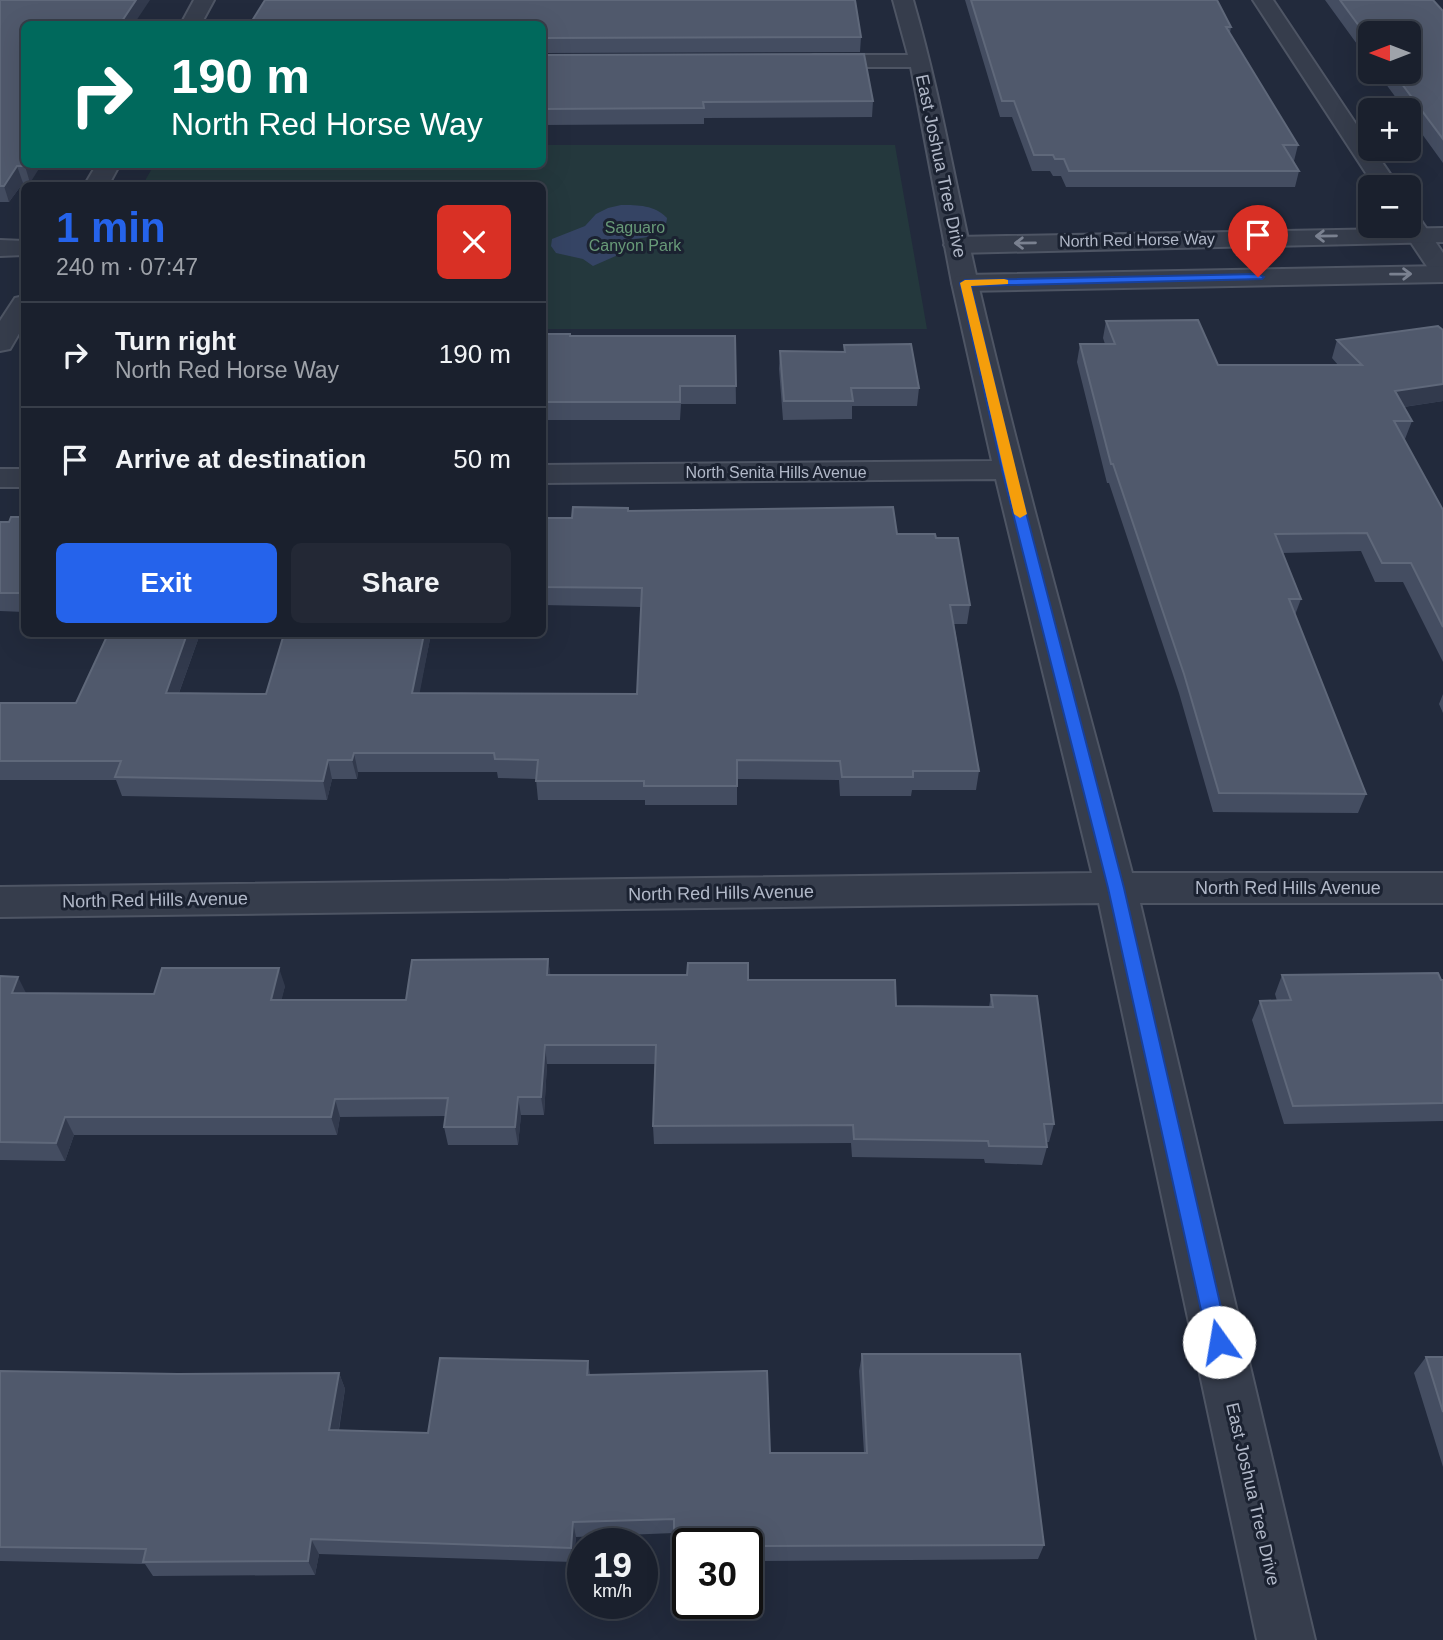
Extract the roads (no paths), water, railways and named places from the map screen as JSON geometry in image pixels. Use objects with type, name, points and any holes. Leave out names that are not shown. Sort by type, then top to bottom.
[{"type":"street","points":[[193,21],[204,0]]},
{"type":"street","name":"East Joshua Tree Drive","points":[[903,0],[920,61],[965,283],[1009,470],[1116,888],[1286,1640]]},
{"type":"street","points":[[1263,0],[1379,175]]},
{"type":"street","points":[[794,62],[920,61]]},
{"type":"street","name":"North Red Horse Way","points":[[957,245],[1358,230]]},
{"type":"street","name":"North Red Horse Way","points":[[1421,230],[1443,235]]},
{"type":"street","points":[[1420,238],[1443,273]]},
{"type":"street","points":[[0,248],[21,248]]},
{"type":"street","points":[[965,283],[1443,273]]},
{"type":"street","points":[[0,343],[21,309]]},
{"type":"street","name":"North Senita Hills Avenue","points":[[546,474],[1009,470]]},
{"type":"street","points":[[0,478],[21,478]]},
{"type":"street","name":"North Red Hills Avenue","points":[[0,902],[1116,888],[1443,888]]},
{"type":"water","points":[[621,205],[657,210],[667,218],[665,227],[652,236],[617,244],[611,249],[618,255],[593,266],[583,259],[556,253],[551,246],[552,239],[585,226],[596,214],[608,208]]},
{"type":"park label","name":"Saguaro Canyon Park","points":[[635,236]]}]
